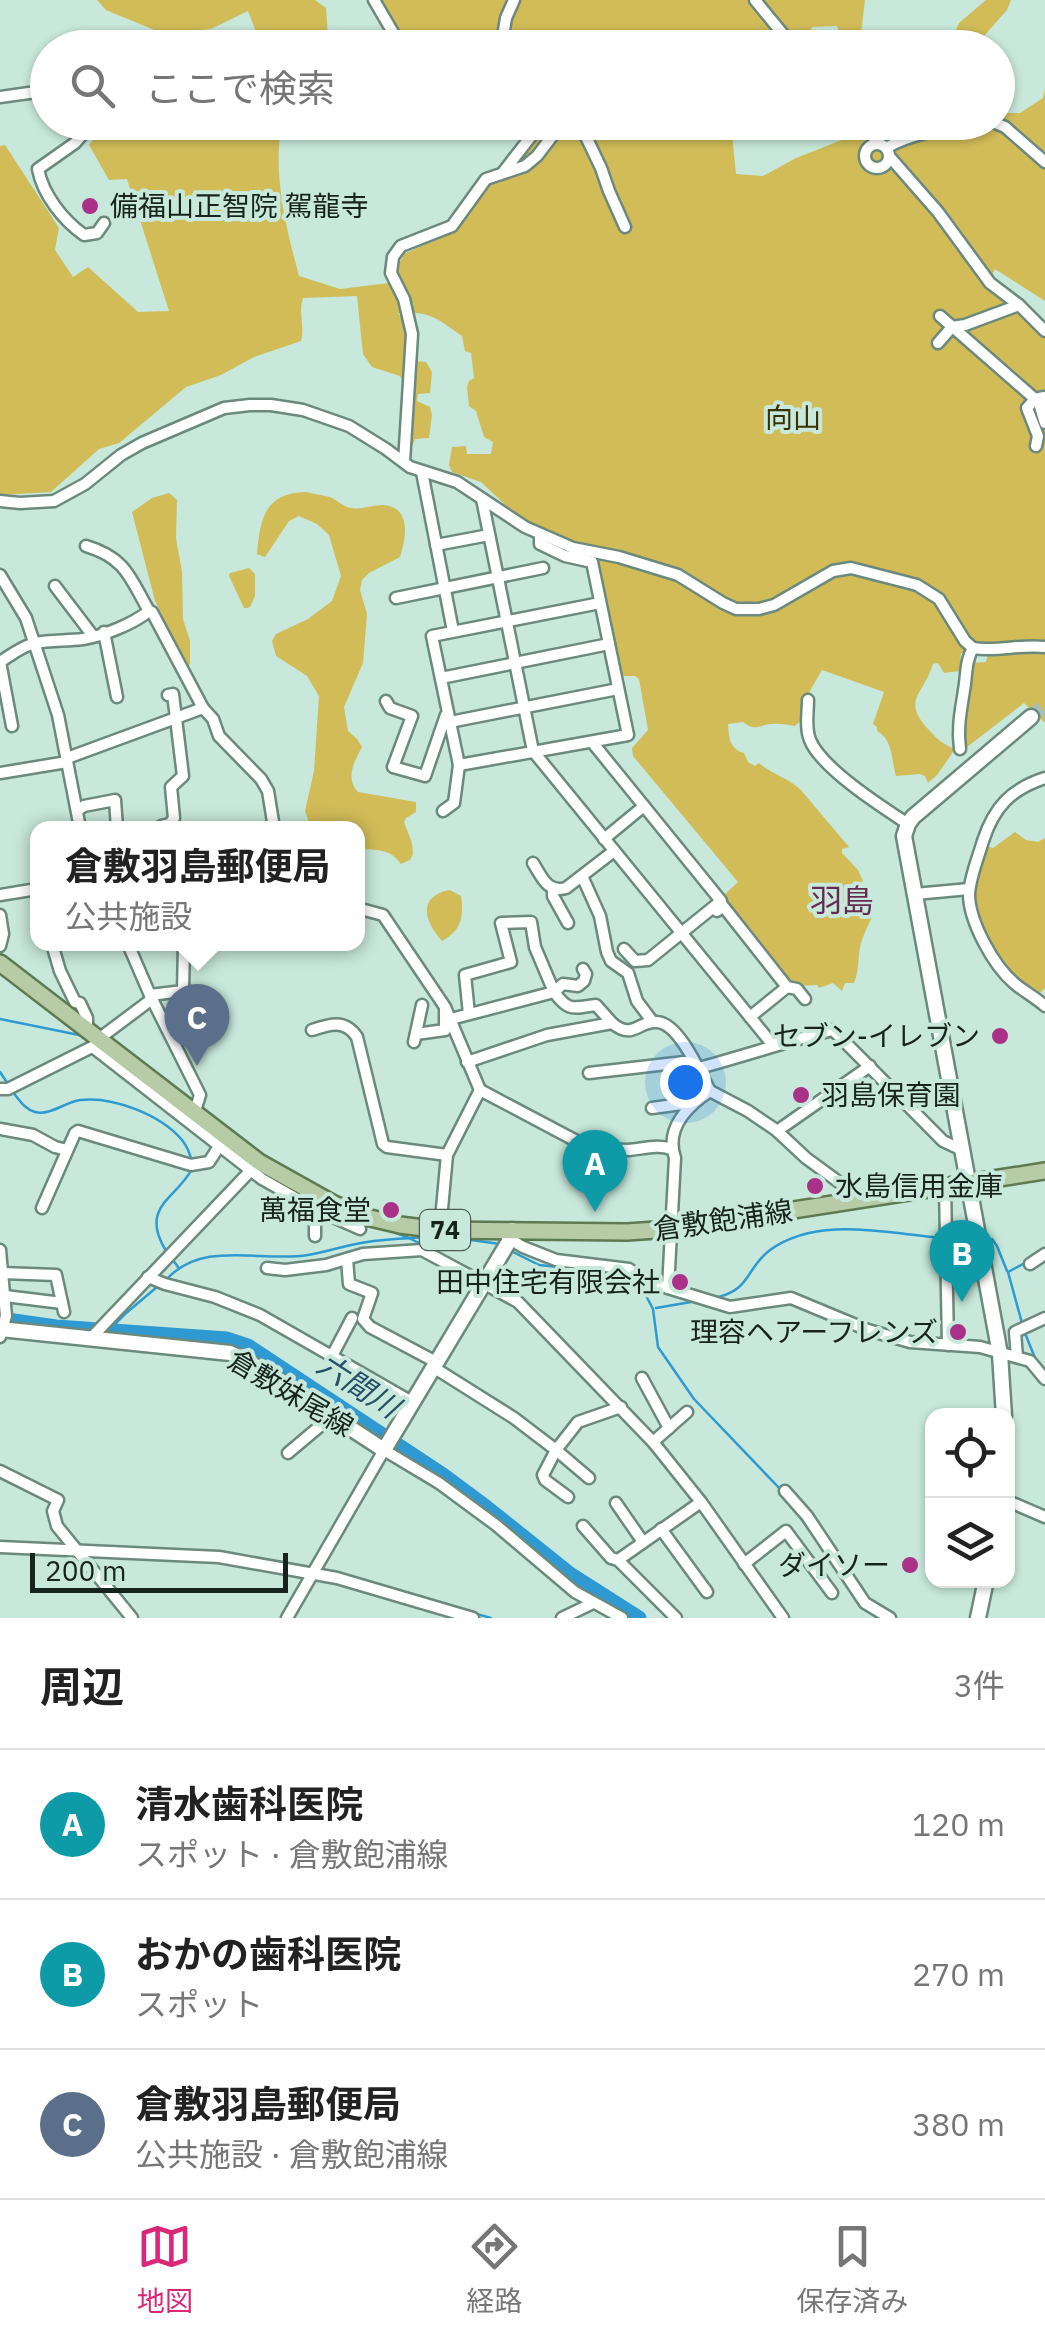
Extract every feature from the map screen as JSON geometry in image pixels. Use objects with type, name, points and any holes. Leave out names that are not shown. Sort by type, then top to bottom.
[{"type":"main road","name":"倉敷飽浦線","points":[[0,963],[96,1041],[195,1111],[255,1166],[334,1204],[362,1238],[440,1230],[508,1241],[670,1229],[1045,1171]]},
{"type":"street","points":[[374,0],[392,30]]},
{"type":"street","points":[[504,30],[514,0]]},
{"type":"street","points":[[755,0],[779,30]]},
{"type":"street","points":[[0,97],[30,93]]},
{"type":"street","points":[[1015,136],[1045,162]]},
{"type":"street","points":[[78,140],[38,169],[40,181],[59,212],[84,235],[97,233],[104,223]]},
{"type":"street","points":[[504,172],[528,140]]},
{"type":"street","points":[[404,462],[412,334],[392,273],[393,256],[401,246],[452,226],[486,178],[525,166],[549,140]]},
{"type":"street","points":[[589,140],[625,226]]},
{"type":"street","points":[[876,140],[938,212],[990,282],[1045,330]]},
{"type":"street","points":[[885,149],[900,140]]},
{"type":"street","points":[[938,342],[952,327],[1019,305]]},
{"type":"street","points":[[940,316],[1042,395]]},
{"type":"street","points":[[1042,395],[1039,403],[1045,423]]},
{"type":"street","points":[[1036,446],[1038,436],[1027,408],[1042,395]]},
{"type":"street","points":[[0,502],[54,502],[85,484],[120,455],[224,408],[250,405],[303,410],[349,426],[422,472],[457,482],[502,514],[540,534],[573,548],[619,556],[678,576],[723,604],[746,610],[774,605],[833,571],[851,568],[917,585],[934,594],[973,648],[1045,647]]},
{"type":"street","points":[[422,472],[453,631]]},
{"type":"street","points":[[482,498],[533,751],[768,1040],[783,1042]]},
{"type":"street","points":[[459,765],[628,735],[592,562],[564,556],[540,544],[540,534]]},
{"type":"street","points":[[436,545],[489,535]]},
{"type":"street","points":[[86,546],[106,552],[121,564],[213,719],[219,736],[261,779],[268,791],[273,821]]},
{"type":"street","points":[[396,598],[543,568]]},
{"type":"street","points":[[0,576],[26,618],[35,643],[58,715],[79,821]]},
{"type":"street","points":[[54,586],[99,634],[116,698]]},
{"type":"street","points":[[442,811],[454,803],[459,765],[432,636],[600,603]]},
{"type":"street","points":[[12,726],[0,662],[35,643],[99,634],[139,619],[149,611]]},
{"type":"street","points":[[441,678],[609,644]]},
{"type":"street","points":[[960,749],[960,704],[967,659],[973,648]]},
{"type":"street","points":[[449,717],[524,708],[618,689]]},
{"type":"street","points":[[168,695],[173,694],[183,776],[171,786],[172,821]]},
{"type":"street","points":[[808,700],[810,740],[826,763],[908,824]]},
{"type":"street","points":[[386,701],[390,708],[412,716],[392,766],[424,776],[449,717]]},
{"type":"street","points":[[0,773],[67,760],[203,708]]},
{"type":"street","points":[[1003,1408],[1000,1354],[904,836],[908,824],[1031,717]]},
{"type":"street","points":[[592,742],[721,901],[683,935]]},
{"type":"street","points":[[1045,778],[1016,790],[998,809],[988,828],[969,890],[982,940],[1007,976],[1045,1006]]},
{"type":"street","points":[[77,811],[114,800],[116,821]]},
{"type":"street","points":[[604,839],[644,806]]},
{"type":"street","points":[[533,863],[548,886],[566,888],[614,851]]},
{"type":"street","points":[[582,876],[600,916],[607,952],[628,973],[637,1001],[652,1021]]},
{"type":"street","points":[[554,889],[552,896],[568,923]]},
{"type":"street","points":[[0,895],[30,890]]},
{"type":"street","points":[[915,894],[969,890]]},
{"type":"street","points":[[624,949],[635,962],[648,960],[722,906],[787,987],[797,989],[805,998]]},
{"type":"street","points":[[365,910],[382,915],[445,1007],[480,1090],[584,1145],[602,1149],[671,1149]]},
{"type":"street","points":[[0,915],[0,946]]},
{"type":"street","points":[[469,1014],[464,975],[511,962],[502,922],[531,922],[535,947],[564,1006],[596,1005],[612,1024],[628,1031],[652,1021],[670,1027],[710,1090],[777,1131],[806,1158],[863,1199]]},
{"type":"street","points":[[42,1208],[78,1131],[193,1165],[209,1162],[223,1140],[96,1041],[88,1018],[60,971],[54,951]]},
{"type":"street","points":[[131,951],[200,1095],[195,1111]]},
{"type":"street","points":[[7,1088],[96,1041],[151,997],[183,991],[184,951]]},
{"type":"street","points":[[450,1019],[554,992],[563,984],[578,986],[586,974],[582,970]]},
{"type":"street","points":[[750,1017],[787,987]]},
{"type":"street","points":[[422,1005],[415,1038],[445,1030],[445,1007]]},
{"type":"street","points":[[312,1030],[342,1024],[356,1037],[383,1144],[447,1156]]},
{"type":"street","points":[[468,1062],[547,1035],[612,1024]]},
{"type":"street","points":[[590,1073],[684,1062],[691,1069],[698,1068],[833,1030],[943,1141],[962,1150]]},
{"type":"street","points":[[777,1131],[870,1066]]},
{"type":"street","points":[[440,1230],[447,1156],[480,1090]]},
{"type":"street","points":[[668,1288],[675,1158],[671,1149],[678,1121],[686,1108],[710,1090]]},
{"type":"street","points":[[652,1108],[682,1104],[686,1108]]},
{"type":"street","points":[[0,1129],[34,1135],[67,1150]]},
{"type":"street","points":[[91,1337],[157,1281],[255,1166],[262,1179],[362,1238],[422,1250],[518,1302],[656,1440],[784,1618]]},
{"type":"street","points":[[945,1186],[948,1345]]},
{"type":"street","points":[[315,1209],[315,1236]]},
{"type":"street","points":[[267,1268],[285,1270],[347,1259],[362,1238]]},
{"type":"street","points":[[508,1241],[556,1260],[629,1269],[644,1280],[730,1307],[792,1298],[868,1330],[910,1342],[980,1348],[1030,1361],[1045,1379]]},
{"type":"street","name":"倉敷妹尾線","points":[[3,1322],[230,1353],[332,1416],[387,1444],[508,1241]]},
{"type":"street","points":[[0,1253],[5,1296],[3,1322]]},
{"type":"street","points":[[1030,1264],[1045,1254]]},
{"type":"street","points":[[347,1259],[349,1284],[372,1293],[364,1319],[370,1326],[514,1418],[589,1478]]},
{"type":"street","points":[[2,1274],[56,1276],[63,1307],[5,1296]]},
{"type":"street","points":[[157,1281],[260,1315],[412,1402]]},
{"type":"street","points":[[332,1356],[352,1318]]},
{"type":"street","points":[[1017,1357],[1015,1332],[1045,1318]]},
{"type":"street","points":[[642,1378],[669,1428]]},
{"type":"street","points":[[568,1497],[545,1480],[556,1450],[578,1422],[621,1408]]},
{"type":"street","points":[[656,1440],[688,1412]]},
{"type":"street","points":[[288,1453],[332,1416]]},
{"type":"street","points":[[287,1618],[387,1444],[496,1525],[575,1592],[622,1618]]},
{"type":"street","points":[[0,1471],[58,1500],[54,1520],[132,1618]]},
{"type":"street","points":[[785,1491],[807,1516],[865,1603],[890,1618]]},
{"type":"street","points":[[618,1560],[700,1502]]},
{"type":"street","points":[[616,1503],[643,1542]]},
{"type":"street","points":[[1015,1503],[1045,1517]]},
{"type":"street","points":[[746,1562],[797,1522]]},
{"type":"street","points":[[583,1526],[611,1558],[618,1560],[676,1618]]},
{"type":"street","points":[[662,1530],[707,1592]]},
{"type":"street","points":[[786,1531],[832,1593]]},
{"type":"street","points":[[0,1547],[219,1557],[313,1574],[473,1618]]},
{"type":"street","points":[[978,1618],[984,1588]]},
{"type":"street","points":[[562,1618],[593,1603]]},
{"type":"green space","points":[[97,0],[315,0],[326,8],[328,30],[255,30],[248,11],[211,29],[154,30],[106,10]]},
{"type":"green space","points":[[377,0],[510,0],[500,30],[395,30]]},
{"type":"green space","points":[[519,0],[865,0],[861,30],[838,30],[837,26],[811,30],[510,30]]},
{"type":"green space","points":[[986,0],[1011,0],[989,30],[956,30]]},
{"type":"green space","name":"向山","points":[[1045,88],[1045,301],[995,269],[990,279],[1045,324],[1045,723],[1024,703],[965,746],[971,663],[986,662],[988,653],[961,653],[960,671],[944,673],[938,663],[933,664],[915,704],[921,720],[938,739],[955,749],[928,783],[920,774],[896,776],[889,745],[873,724],[884,692],[822,670],[807,698],[804,718],[795,726],[728,724],[733,745],[748,762],[755,766],[759,763],[800,789],[849,847],[842,849],[842,853],[863,881],[846,890],[850,904],[875,905],[861,943],[854,983],[845,983],[842,991],[833,983],[819,988],[788,983],[721,898],[738,882],[633,756],[632,748],[648,730],[639,679],[623,676],[616,665],[592,551],[528,526],[481,482],[452,472],[452,447],[466,446],[467,454],[491,454],[493,442],[484,437],[476,411],[469,406],[467,387],[474,378],[471,353],[465,351],[462,336],[439,320],[426,314],[398,313],[404,321],[407,350],[415,361],[426,362],[432,372],[430,393],[418,394],[417,401],[430,407],[429,438],[415,439],[410,451],[399,449],[404,384],[400,376],[372,367],[363,354],[357,296],[303,298],[301,341],[186,387],[119,443],[99,449],[51,492],[0,495],[0,146],[5,145],[59,228],[55,250],[73,277],[88,267],[138,312],[169,311],[127,179],[109,180],[89,145],[93,140],[279,140],[285,219],[299,276],[340,289],[397,282],[404,254],[452,232],[488,182],[506,176],[526,140],[733,140],[736,174],[763,176],[842,140],[1015,140],[1015,113],[1043,98]]},
{"type":"green space","points":[[169,493],[177,500],[183,619],[190,641],[187,666],[155,601],[132,512],[152,498]]},
{"type":"green space","points":[[292,493],[330,497],[351,508],[383,505],[399,511],[403,517],[400,557],[362,580],[360,590],[367,614],[363,663],[344,707],[348,731],[362,747],[351,776],[354,787],[358,792],[416,802],[416,812],[404,822],[413,854],[401,864],[387,852],[365,849],[365,821],[309,821],[305,811],[314,771],[319,696],[307,676],[276,656],[272,641],[276,634],[308,619],[332,601],[341,576],[329,535],[299,516],[289,521],[265,557],[257,554],[267,510]]},
{"type":"green space","points":[[249,568],[255,574],[255,596],[250,607],[244,608],[229,576]]},
{"type":"green space","points":[[1015,832],[1026,840],[1038,842],[1045,838],[1045,988],[1037,996],[1019,983],[984,939],[973,892],[986,846],[993,848]]},
{"type":"green space","points":[[450,890],[461,896],[462,910],[457,928],[442,941],[427,910],[432,898]]},
{"type":"waterway","points":[[0,1019],[84,1036]]},
{"type":"waterway","points":[[0,1072],[8,1084]]},
{"type":"waterway","points":[[12,1091],[35,1112],[93,1100],[136,1109],[173,1131],[192,1162]]},
{"type":"waterway","points":[[165,1249],[158,1234],[158,1213],[192,1169]]},
{"type":"waterway","points":[[386,1229],[482,1275]]},
{"type":"waterway","points":[[714,1298],[741,1285],[770,1250],[810,1233],[854,1229],[944,1238]]},
{"type":"waterway","points":[[167,1279],[182,1267],[216,1256],[290,1257],[354,1244],[431,1237]]},
{"type":"waterway","points":[[449,1237],[500,1244]]},
{"type":"waterway","points":[[952,1238],[966,1239]]},
{"type":"waterway","points":[[992,1239],[1007,1271]]},
{"type":"waterway","points":[[511,1251],[539,1265],[625,1274],[643,1290],[653,1309],[658,1347],[694,1399],[782,1491]]},
{"type":"waterway","points":[[173,1260],[178,1267]]},
{"type":"waterway","points":[[1022,1323],[1008,1272],[1025,1263]]},
{"type":"waterway","points":[[110,1329],[157,1287]]},
{"type":"waterway","points":[[656,1308],[697,1301]]},
{"type":"waterway","name":"六間川","points":[[0,1319],[56,1327],[227,1339],[248,1346],[443,1475],[570,1574],[639,1618]]},
{"type":"waterway","points":[[1025,1333],[1045,1371]]},
{"type":"waterway","points":[[614,1395],[637,1418]]},
{"type":"waterway","points":[[665,1450],[682,1471]]},
{"type":"waterway","points":[[798,1514],[839,1573]]},
{"type":"waterway","points":[[120,1548],[197,1551]]},
{"type":"waterway","points":[[860,1605],[877,1618]]},
{"type":"waterway","points":[[473,1613],[491,1618]]},
{"type":"tunnel","points":[[1031,717],[1045,705]]},
{"type":"place","name":"備福山正智院 駕龍寺","points":[[90,206]]},
{"type":"place","name":"セブン-イレブン","points":[[1000,1036]]},
{"type":"place","name":"倉敷羽島郵便局","points":[[197,1066]]},
{"type":"place","name":"羽島保育園","points":[[801,1095]]},
{"type":"place","name":"水島信用金庫","points":[[815,1186]]},
{"type":"place","name":"萬福食堂","points":[[391,1210]]},
{"type":"place","name":"清水歯科医院","points":[[595,1212]]},
{"type":"place","name":"田中住宅有限会社","points":[[680,1282]]},
{"type":"place","name":"おかの歯科医院","points":[[962,1302]]},
{"type":"place","name":"理容ヘアーフレンズ","points":[[958,1332]]},
{"type":"place","name":"ダイソー","points":[[910,1565]]},
{"type":"district","name":"羽島","points":[[842,901]]}]
